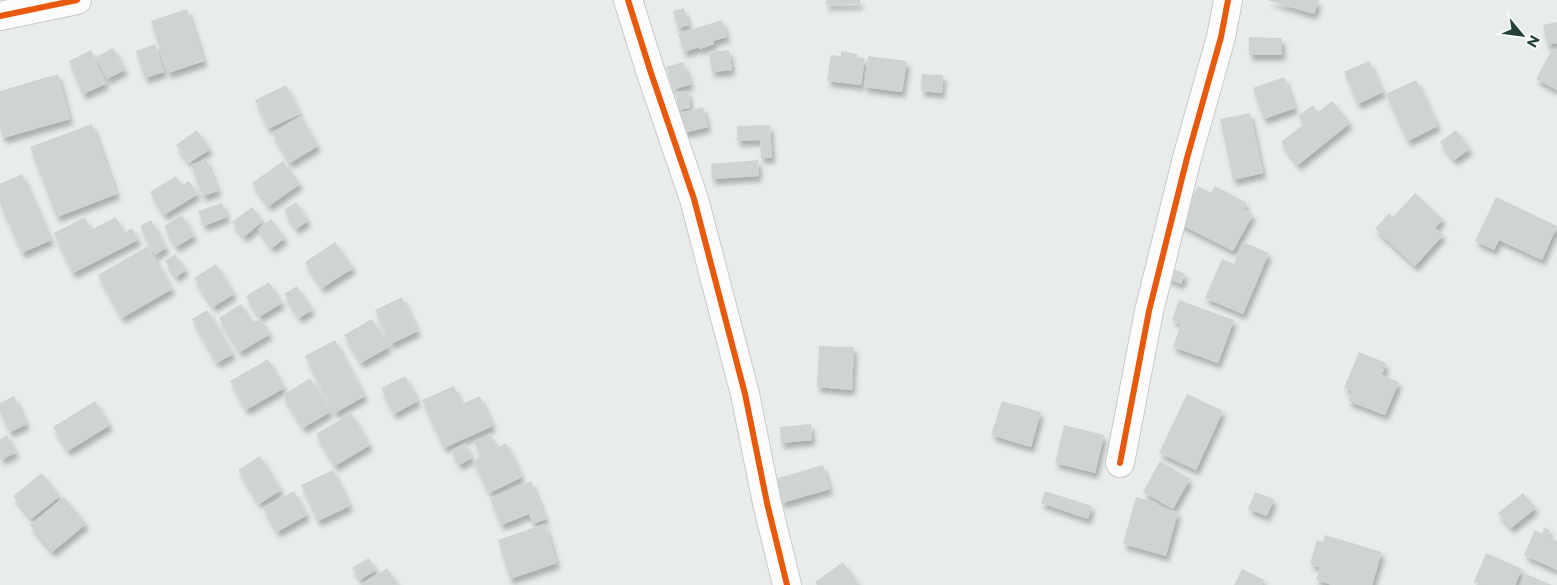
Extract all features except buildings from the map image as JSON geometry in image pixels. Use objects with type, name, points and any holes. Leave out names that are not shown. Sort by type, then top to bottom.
[{"type":"street","points":[[0,16],[77,0]]},
{"type":"street","points":[[628,0],[696,208],[745,394],[767,503],[787,585]]},
{"type":"street","points":[[1120,463],[1149,312],[1187,158],[1222,37],[1228,0]]},
{"type":"cycle path","points":[[0,16],[77,0]]},
{"type":"cycle path","points":[[628,0],[694,199],[745,394],[767,503],[787,585]]},
{"type":"cycle path","points":[[1120,463],[1149,311],[1187,158],[1221,37],[1228,0]]}]
